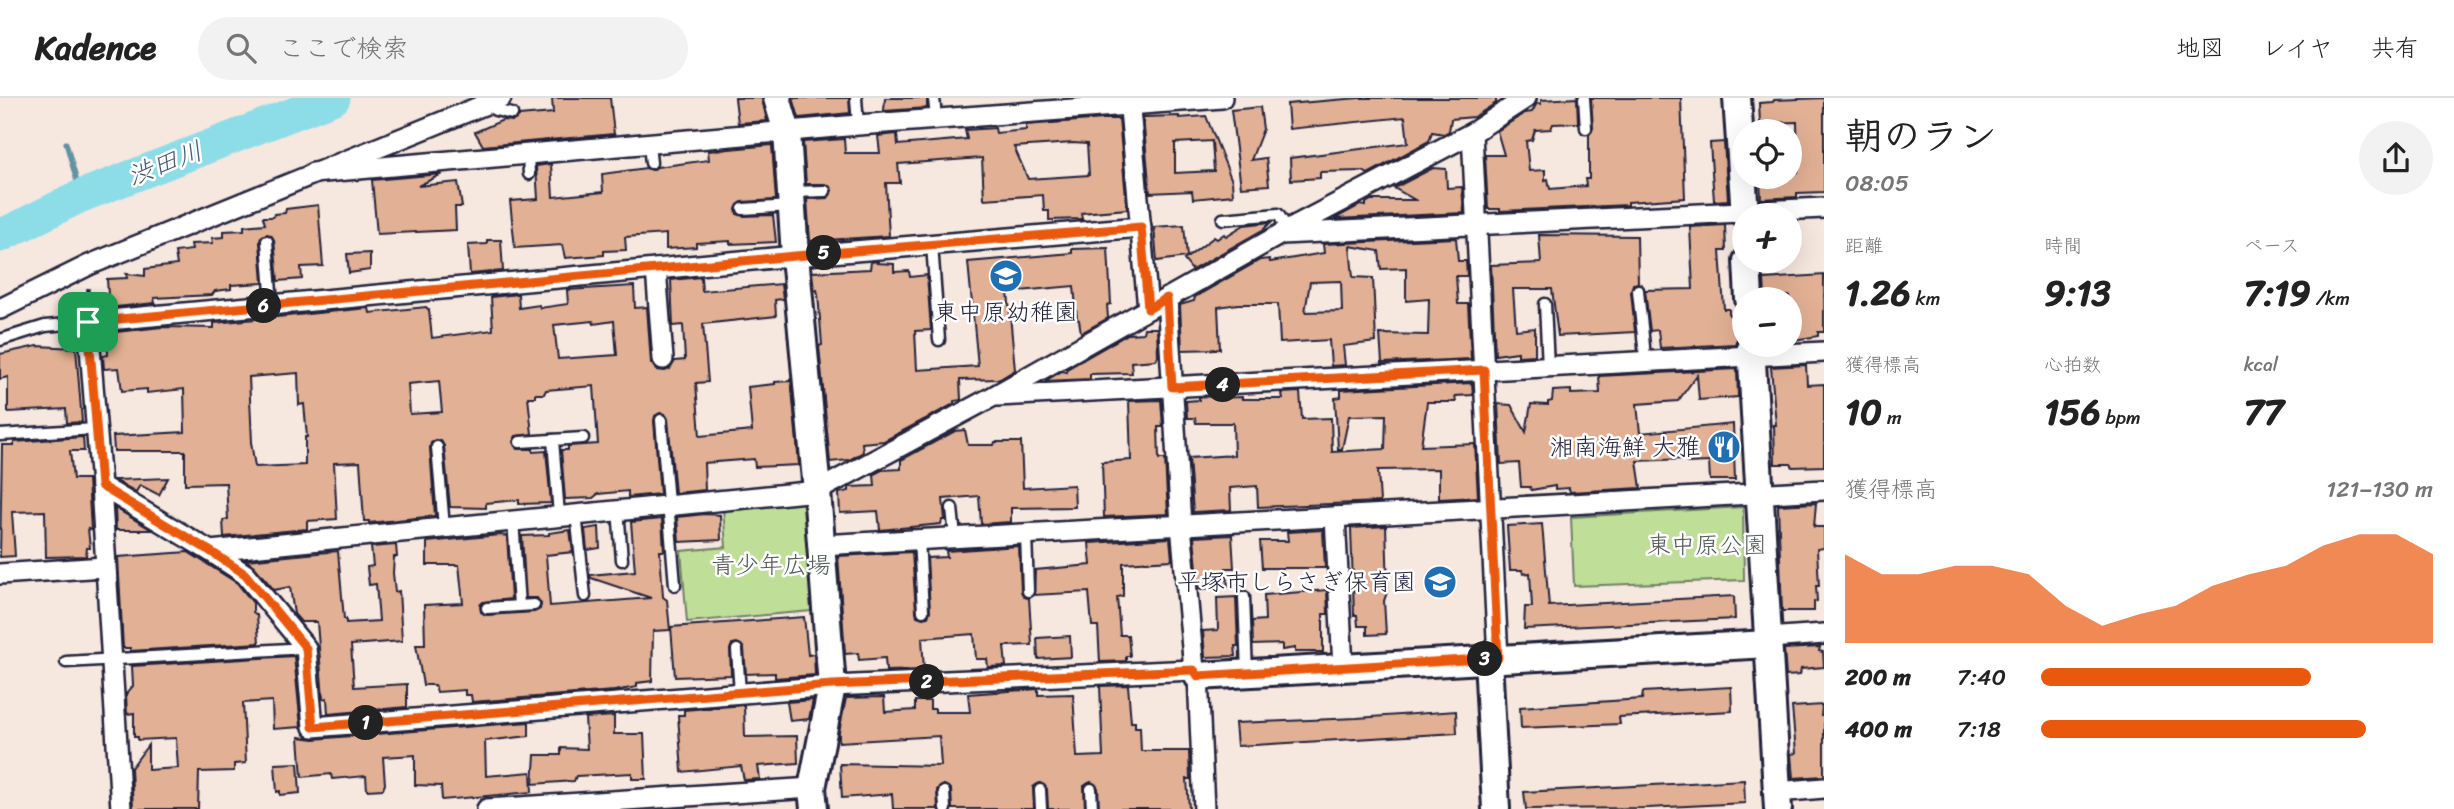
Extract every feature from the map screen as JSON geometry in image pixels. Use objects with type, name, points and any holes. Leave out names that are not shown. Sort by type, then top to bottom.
[{"type":"street","points":[[487,809],[813,798],[832,685],[787,132],[777,98]]},
{"type":"street","points":[[313,173],[529,165],[555,145],[620,139],[650,154],[732,133],[787,132],[1129,101],[1222,98]]},
{"type":"street","points":[[210,551],[817,491],[902,440],[992,397],[1284,232],[1472,132],[1526,98]]},
{"type":"street","points":[[1737,98],[1744,203]]},
{"type":"street","points":[[1129,101],[1148,309]]},
{"type":"street","points":[[0,309],[89,265],[313,173],[500,105]]},
{"type":"street","points":[[1472,132],[1491,509],[1496,809]]},
{"type":"street","points":[[1802,210],[1824,208]]},
{"type":"street","points":[[1284,232],[1732,215]]},
{"type":"street","points":[[121,809],[88,322],[795,256],[1141,227]]},
{"type":"street","points":[[656,269],[663,359]]},
{"type":"street","points":[[1167,298],[1181,525],[1196,673],[1204,809]]},
{"type":"street","points":[[1802,351],[1824,352]]},
{"type":"street","points":[[992,397],[1645,362],[1732,352]]},
{"type":"street","points":[[1751,357],[1777,800],[1824,788]]},
{"type":"street","points":[[101,486],[245,574],[306,648],[313,727],[832,685],[1247,672],[1768,641],[1824,634]]},
{"type":"street","points":[[821,545],[1824,490]]},
{"type":"street","points":[[1335,517],[1343,667]]},
{"type":"street","points":[[0,574],[104,567]]},
{"type":"lane","points":[[856,98],[858,125]]},
{"type":"lane","points":[[934,98],[936,119]]},
{"type":"lane","points":[[1584,98],[1586,128]]},
{"type":"lane","points":[[743,209],[825,191]]},
{"type":"lane","points":[[1223,219],[1279,214],[1284,232]]},
{"type":"lane","points":[[267,241],[272,305]]},
{"type":"lane","points":[[932,244],[939,340]]},
{"type":"lane","points":[[1638,290],[1645,362]]},
{"type":"lane","points":[[1545,304],[1548,367]]},
{"type":"lane","points":[[0,340],[45,326],[88,322]]},
{"type":"lane","points":[[661,419],[675,585]]},
{"type":"lane","points":[[0,435],[95,429]]},
{"type":"lane","points":[[520,442],[583,438]]},
{"type":"lane","points":[[553,440],[585,596]]},
{"type":"lane","points":[[437,447],[444,527]]},
{"type":"lane","points":[[953,508],[955,537]]},
{"type":"lane","points":[[618,509],[622,560]]},
{"type":"lane","points":[[513,520],[519,605]]},
{"type":"lane","points":[[1026,534],[1028,591]]},
{"type":"lane","points":[[919,539],[923,611]]},
{"type":"lane","points":[[1244,597],[1247,672]]},
{"type":"lane","points":[[486,608],[534,605]]},
{"type":"lane","points":[[66,662],[306,648]]},
{"type":"lane","points":[[737,650],[740,692]]},
{"type":"lane","points":[[1091,789],[1092,809]]},
{"type":"lane","points":[[1040,790],[1041,809]]},
{"type":"lane","points":[[944,792],[945,809]]},
{"type":"path","points":[[88,322],[89,265]]},
{"type":"green space","name":"青少年広場","points":[[807,501],[823,610],[687,622],[681,551],[726,547],[723,508]]},
{"type":"green space","name":"東中原公園","points":[[1743,507],[1744,580],[1574,586],[1571,517]]},
{"type":"building","points":[[552,98],[610,98],[614,134],[483,146],[475,132],[503,120],[513,121],[519,116],[553,113]]},
{"type":"building","points":[[735,98],[762,98],[767,121],[738,123]]},
{"type":"building","points":[[793,98],[849,98],[850,113],[799,118]]},
{"type":"building","points":[[885,98],[927,98],[927,108],[884,111]]},
{"type":"building","points":[[1359,98],[1496,98],[1496,103],[1474,117],[1451,119],[1449,131],[1444,134],[1432,132],[1429,141],[1368,174],[1363,171],[1320,172],[1320,178],[1291,180],[1290,158],[1408,143],[1405,117],[1289,129],[1287,104]]},
{"type":"building","points":[[1577,98],[1578,123],[1553,124],[1551,129],[1535,130],[1532,140],[1526,141],[1529,171],[1545,170],[1545,180],[1548,179],[1550,189],[1586,186],[1585,179],[1589,179],[1589,135],[1593,128],[1591,98],[1681,98],[1685,198],[1628,202],[1628,205],[1500,211],[1488,209],[1485,155],[1504,155],[1497,131],[1525,113],[1532,112],[1537,103],[1541,104],[1541,100]]},
{"type":"building","points":[[1824,98],[1824,192],[1761,199],[1760,189],[1802,189],[1802,119],[1760,119],[1759,103]]},
{"type":"building","points":[[1260,107],[1263,129],[1251,160],[1266,158],[1269,185],[1241,187],[1231,110]]},
{"type":"building","points":[[1206,116],[1232,181],[1233,195],[1193,199],[1192,191],[1150,193],[1143,117]],"holes":[[[1212,141],[1214,171],[1175,173],[1175,143]]]},
{"type":"building","points":[[1119,119],[1127,209],[1081,213],[1082,219],[1049,220],[1049,211],[1044,211],[1043,195],[984,199],[982,158],[898,164],[900,183],[886,183],[889,236],[810,241],[807,199],[828,198],[832,190],[825,184],[806,184],[803,142],[844,139],[845,153],[880,153],[878,136],[897,134],[898,145],[967,139],[965,130],[995,128],[996,133],[1026,130],[1026,125]],"holes":[[[1087,144],[1089,175],[1028,179],[1014,147]]]},
{"type":"building","points":[[1724,142],[1728,200],[1714,201],[1710,143]]},
{"type":"building","points":[[772,145],[776,200],[742,202],[736,209],[737,214],[743,216],[773,215],[776,242],[696,243],[696,247],[666,249],[666,234],[625,237],[626,250],[565,258],[562,245],[515,248],[510,201],[538,199],[536,166],[551,164],[553,197],[603,192],[602,174],[646,168],[652,170],[709,160],[708,151]]},
{"type":"building","points":[[1433,168],[1446,169],[1447,188],[1462,187],[1464,213],[1334,219],[1360,205],[1366,206],[1371,200],[1415,200],[1394,188]]},
{"type":"building","points":[[442,174],[418,186],[458,182],[462,207],[455,207],[456,230],[377,234],[372,180]]},
{"type":"building","points":[[318,205],[323,266],[301,267],[302,279],[278,281],[274,240],[271,235],[266,234],[261,237],[260,242],[263,283],[231,285],[231,289],[215,291],[212,295],[154,298],[155,303],[106,308],[107,279],[127,278],[126,274],[145,276],[145,269],[177,265],[175,252],[192,250],[191,244],[213,243],[212,238],[224,237],[224,231],[244,230],[244,226],[265,224],[263,217],[285,213],[286,209]]},
{"type":"building","points":[[1271,222],[1264,229],[1192,270],[1184,260],[1214,237],[1217,239],[1224,234],[1226,236],[1244,225]]},
{"type":"building","points":[[1184,225],[1187,257],[1157,261],[1154,227]]},
{"type":"building","points":[[1725,225],[1726,251],[1720,251],[1724,309],[1729,309],[1729,315],[1732,315],[1732,344],[1660,348],[1658,330],[1650,331],[1645,290],[1693,289],[1690,227]]},
{"type":"building","points":[[1539,235],[1637,236],[1638,283],[1633,284],[1631,291],[1635,332],[1558,336],[1552,289],[1513,289],[1516,330],[1535,328],[1535,355],[1518,356],[1518,352],[1495,355],[1491,265],[1541,263]]},
{"type":"building","points":[[1456,238],[1458,261],[1466,261],[1467,276],[1456,276],[1458,304],[1468,304],[1471,359],[1382,363],[1380,334],[1428,335],[1429,299],[1406,301],[1406,268],[1381,269],[1379,251],[1350,246],[1353,277],[1373,278],[1376,342],[1343,346],[1345,365],[1331,366],[1329,340],[1280,343],[1278,304],[1218,307],[1220,349],[1182,350],[1180,305],[1194,301],[1195,297],[1260,260],[1269,259],[1270,262],[1324,253],[1323,244]],"holes":[[[1341,281],[1342,311],[1305,312],[1310,282]]]},
{"type":"building","points":[[487,240],[501,240],[503,271],[470,274],[468,245],[487,244]]},
{"type":"building","points":[[1108,248],[1111,304],[1107,305],[1108,318],[1081,333],[1074,286],[1008,292],[1015,370],[1000,379],[960,380],[961,400],[954,401],[954,404],[884,441],[862,443],[863,452],[849,460],[830,462],[819,346],[822,345],[818,294],[817,290],[814,291],[812,272],[870,269],[871,262],[878,261],[877,263],[894,264],[894,272],[909,271],[910,277],[927,275],[931,330],[915,331],[917,370],[978,366],[968,262],[1072,253],[1072,249]]},
{"type":"building","points":[[370,253],[370,270],[349,273],[347,254]]},
{"type":"building","points":[[1824,275],[1824,332],[1802,339],[1802,287],[1764,287],[1764,279]]},
{"type":"building","points":[[701,277],[702,291],[781,284],[783,299],[775,300],[776,316],[703,324],[708,382],[696,383],[700,436],[752,431],[748,387],[790,381],[791,378],[799,465],[755,467],[754,459],[704,463],[705,490],[675,493],[668,419],[665,414],[660,413],[655,416],[654,421],[660,494],[628,497],[628,491],[598,494],[593,498],[565,499],[561,450],[568,450],[568,446],[598,444],[594,386],[546,390],[544,394],[528,397],[532,434],[516,436],[513,442],[517,449],[546,451],[551,503],[519,504],[519,500],[486,503],[486,508],[450,507],[444,446],[441,441],[436,440],[431,443],[430,448],[435,516],[369,523],[364,521],[360,462],[334,463],[337,519],[307,521],[307,529],[224,537],[223,520],[228,519],[226,483],[185,484],[185,451],[114,451],[113,436],[185,432],[184,389],[147,393],[147,389],[122,391],[119,368],[104,369],[103,356],[108,355],[107,333],[162,327],[214,328],[214,323],[369,308],[370,313],[426,307],[429,310],[432,338],[493,330],[491,297],[518,294],[519,308],[539,305],[540,308],[568,304],[567,290],[634,286],[635,308],[647,307],[651,363],[657,370],[665,371],[670,369],[675,361],[685,360],[683,325],[673,326],[671,280]],"holes":[[[593,321],[594,324],[614,321],[617,355],[558,359],[554,325]],[[298,373],[299,405],[304,404],[307,437],[305,465],[255,467],[251,442],[249,377]],[[439,381],[442,412],[410,414],[408,384]]]},
{"type":"building","points":[[1144,328],[1157,328],[1158,356],[1156,360],[1131,362],[1132,373],[1090,374],[1090,379],[1045,381],[1062,371],[1067,372],[1067,369],[1128,334],[1143,333]]},
{"type":"building","points":[[37,346],[76,348],[82,422],[67,423],[66,409],[8,412],[8,377],[0,379],[0,354]]},
{"type":"building","points":[[1806,365],[1807,385],[1824,384],[1824,466],[1793,467],[1791,464],[1775,464],[1776,425],[1771,367]]},
{"type":"building","points":[[1737,369],[1738,397],[1699,400],[1697,375],[1678,401],[1637,404],[1640,433],[1733,424],[1735,480],[1710,480],[1709,462],[1687,463],[1686,459],[1637,461],[1641,488],[1570,492],[1569,488],[1555,489],[1555,486],[1531,490],[1530,487],[1521,487],[1519,463],[1501,464],[1498,404],[1511,405],[1526,432],[1531,404],[1548,405],[1548,402],[1552,401],[1553,391],[1571,390],[1571,394],[1600,393],[1599,376]]},
{"type":"building","points":[[1472,383],[1473,395],[1455,396],[1456,402],[1427,402],[1421,446],[1475,444],[1478,497],[1439,499],[1439,469],[1378,470],[1380,502],[1258,507],[1257,486],[1230,488],[1231,510],[1193,512],[1189,458],[1234,455],[1233,423],[1196,423],[1195,418],[1187,418],[1186,401],[1219,396],[1283,399],[1282,393],[1300,392],[1302,419],[1331,418],[1332,452],[1385,449],[1386,415],[1349,416],[1342,449],[1338,449],[1335,398],[1341,397],[1341,390]]},
{"type":"building","points":[[1161,400],[1163,427],[1158,427],[1159,459],[1165,459],[1168,514],[1104,517],[1102,462],[1131,460],[1129,401]]},
{"type":"building","points":[[965,430],[968,445],[1021,442],[1023,488],[1074,485],[1075,507],[1011,508],[1011,522],[981,524],[979,496],[943,499],[945,520],[942,520],[941,524],[880,530],[878,511],[840,513],[839,493],[849,491],[849,487],[875,486],[874,474],[882,470],[901,469],[901,460],[955,431]]},
{"type":"building","points":[[83,437],[84,451],[70,451],[73,479],[88,479],[91,530],[88,529],[90,548],[87,548],[86,556],[46,557],[45,511],[12,512],[15,556],[0,557],[2,445]]},
{"type":"building","points":[[168,478],[159,495],[140,485],[136,492],[114,480]]},
{"type":"building","points":[[1816,503],[1814,527],[1824,527],[1824,548],[1817,549],[1819,586],[1816,586],[1817,601],[1814,602],[1814,611],[1782,611],[1778,505]]},
{"type":"building","points":[[115,508],[152,530],[116,530]]},
{"type":"building","points":[[720,515],[721,540],[679,542],[677,517]]},
{"type":"building","points":[[662,519],[664,551],[660,551],[663,597],[667,600],[670,630],[653,631],[652,681],[614,691],[472,702],[471,695],[465,695],[465,690],[437,692],[435,685],[423,685],[416,645],[425,645],[424,605],[463,603],[459,565],[427,565],[427,542],[507,536],[511,599],[483,602],[480,605],[481,612],[487,615],[534,612],[540,609],[541,604],[537,598],[526,598],[522,536],[549,535],[570,530],[573,552],[546,555],[550,606],[651,598],[591,578],[590,575],[635,571],[631,522]]},
{"type":"building","points":[[1542,524],[1549,606],[1734,596],[1735,619],[1524,629],[1525,607],[1532,607],[1530,573],[1510,570],[1507,526]]},
{"type":"building","points":[[1386,526],[1386,634],[1367,635],[1367,626],[1358,626],[1357,615],[1354,615],[1351,528]]},
{"type":"building","points":[[599,527],[600,548],[587,550],[585,529]]},
{"type":"building","points":[[1323,530],[1325,568],[1262,568],[1260,541],[1288,541],[1287,532]]},
{"type":"building","points":[[1232,535],[1234,568],[1226,568],[1228,587],[1199,589],[1194,537]]},
{"type":"building","points":[[1170,538],[1172,560],[1123,563],[1123,596],[1117,597],[1120,635],[1128,635],[1130,656],[1126,656],[1126,661],[1100,662],[1098,626],[1092,626],[1089,592],[1034,595],[1035,570],[1091,565],[1089,543]]},
{"type":"building","points":[[396,545],[397,557],[394,557],[393,573],[395,592],[399,591],[402,641],[351,645],[354,687],[407,684],[407,707],[328,714],[327,698],[323,699],[317,622],[301,622],[294,614],[290,587],[274,590],[246,560],[338,551],[346,623],[379,621],[376,584],[369,585],[367,567],[373,566],[371,547]]},
{"type":"building","points":[[1019,546],[1021,591],[1024,597],[1029,598],[1032,645],[1004,646],[1006,666],[988,667],[987,659],[976,659],[974,634],[922,638],[924,670],[886,671],[885,658],[859,660],[858,653],[845,654],[838,556],[912,552],[916,611],[917,616],[923,618],[928,617],[930,611],[927,558],[947,557],[946,551]]},
{"type":"building","points":[[188,552],[237,583],[253,603],[253,612],[257,615],[259,643],[130,651],[130,648],[123,648],[118,557]]},
{"type":"building","points":[[1327,590],[1328,614],[1323,614],[1323,652],[1295,652],[1295,648],[1282,650],[1282,644],[1253,645],[1252,621],[1265,620],[1264,595]]},
{"type":"building","points":[[1236,597],[1236,656],[1205,657],[1203,631],[1218,630],[1217,598]]},
{"type":"building","points":[[804,617],[808,655],[814,654],[815,675],[775,678],[775,673],[746,674],[744,649],[737,643],[732,644],[730,650],[731,675],[675,677],[671,627]]},
{"type":"building","points":[[1070,636],[1071,657],[1038,659],[1037,638]]},
{"type":"building","points":[[1820,647],[1824,667],[1801,669],[1800,675],[1786,676],[1784,649]]},
{"type":"building","points":[[294,656],[301,727],[273,729],[272,701],[243,703],[246,763],[234,764],[234,771],[199,772],[198,809],[133,809],[131,768],[148,745],[148,770],[178,768],[176,738],[138,740],[138,737],[134,737],[134,713],[127,714],[126,694],[133,686],[132,666]]},
{"type":"building","points":[[1128,685],[1131,722],[1135,722],[1135,727],[1140,727],[1141,751],[1189,751],[1189,809],[1099,809],[1098,788],[1091,782],[1084,786],[1085,809],[1048,809],[1047,789],[1040,783],[1033,787],[1034,809],[952,809],[951,789],[944,785],[937,789],[938,809],[893,809],[892,794],[842,798],[840,764],[941,766],[939,736],[839,742],[846,698],[884,697],[885,712],[915,710],[915,701],[930,701],[930,709],[935,709],[935,712],[970,712],[968,694],[1038,689],[1038,695],[1073,694],[1077,757],[1103,756],[1100,686]]},
{"type":"building","points":[[1731,687],[1732,711],[1619,717],[1620,724],[1521,728],[1520,707],[1642,699],[1643,692]]},
{"type":"building","points":[[813,700],[809,719],[790,721],[787,702]]},
{"type":"building","points":[[744,705],[745,737],[797,736],[798,763],[758,766],[760,779],[744,780],[741,766],[682,772],[678,715],[684,715],[684,710]]},
{"type":"building","points":[[1822,705],[1824,776],[1793,778],[1791,754],[1796,753],[1792,707]]},
{"type":"building","points":[[1456,711],[1457,733],[1237,746],[1235,723]]},
{"type":"building","points":[[614,716],[614,734],[644,734],[646,779],[632,779],[632,773],[576,776],[574,781],[533,784],[535,755],[561,755],[561,748],[587,749],[585,718]]},
{"type":"building","points":[[529,722],[529,736],[485,741],[486,776],[531,772],[532,792],[442,800],[441,786],[415,785],[415,755],[383,757],[383,789],[367,790],[366,776],[332,779],[331,774],[302,777],[299,737],[314,739]]},
{"type":"building","points":[[298,763],[300,793],[280,795],[280,791],[277,792],[275,764]]},
{"type":"building","points":[[1744,780],[1745,803],[1648,808],[1526,809],[1524,792]]},
{"type":"waterway","name":"渋田川","points":[[0,236],[81,196],[334,98]]},
{"type":"waterway","points":[[66,143],[81,196]]},
{"type":"place","name":"東中原幼稚園","points":[[1006,276]]},
{"type":"place","name":"湘南海鮮 大雅","points":[[1724,447]]},
{"type":"place","name":"平塚市しらさぎ保育園","points":[[1440,582]]},
{"type":"route","points":[[1141,227],[1148,309],[1167,298],[1172,387],[1484,370],[1498,658],[1198,676],[1194,670],[832,685],[313,727],[306,648],[245,574],[101,486],[88,322],[795,256],[1141,227]]}]
